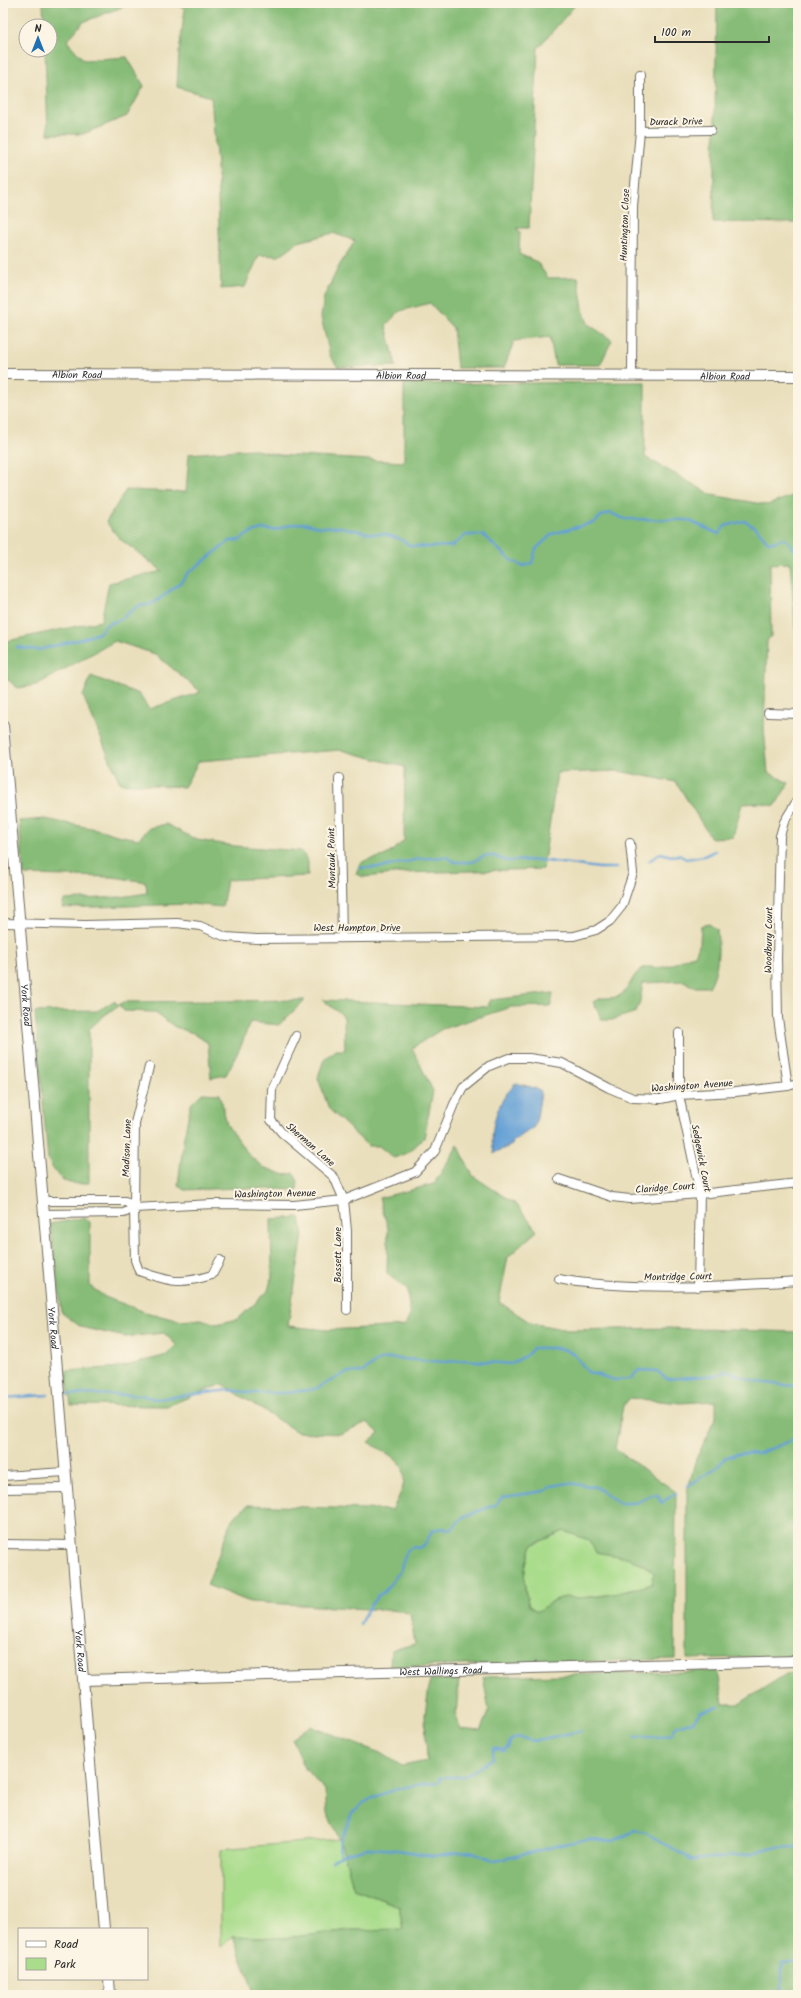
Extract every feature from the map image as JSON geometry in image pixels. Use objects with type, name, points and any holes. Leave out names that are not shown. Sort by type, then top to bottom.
[{"type":"street","name":"Huntington Close","points":[[632,376],[633,206],[640,131],[640,75]]},
{"type":"street","name":"Durack Drive","points":[[640,131],[711,130]]},
{"type":"street","name":"Albion Road","points":[[3,374],[798,376]]},
{"type":"street","points":[[768,713],[798,714]]},
{"type":"street","name":"York Road","points":[[3,726],[8,838],[19,923],[44,1202],[66,1488],[104,1928]]},
{"type":"street","name":"Montauk Point","points":[[339,778],[342,937]]},
{"type":"street","name":"Woodbury Court","points":[[788,1086],[778,1018],[777,958],[780,849],[784,822],[798,799]]},
{"type":"street","name":"West Hampton Drive","points":[[3,923],[85,925],[177,923],[200,926],[226,937],[257,939],[574,936],[596,930],[610,920],[622,906],[633,873],[630,843]]},
{"type":"street","name":"Sedgewick Court","points":[[679,1033],[679,1095],[700,1194],[698,1287]]},
{"type":"street","name":"Sherman Lane","points":[[296,1036],[272,1089],[271,1120],[282,1133],[334,1177],[344,1200]]},
{"type":"street","name":"Washington Avenue","points":[[45,1214],[124,1213],[134,1208],[213,1204],[294,1205],[344,1200],[415,1172],[435,1151],[454,1104],[463,1087],[489,1066],[510,1058],[529,1058],[562,1063],[609,1088],[634,1098],[661,1099],[679,1095],[735,1092],[788,1086],[798,1083]]},
{"type":"street","name":"Madison Lane","points":[[149,1067],[135,1123],[135,1260],[140,1271],[167,1281],[193,1281],[212,1275],[220,1260]]},
{"type":"street","name":"Claridge Court","points":[[559,1179],[612,1197],[630,1199],[700,1194],[798,1183]]},
{"type":"street","name":"Bassett Lane","points":[[344,1200],[347,1231],[347,1310]]},
{"type":"street","name":"Washington Avenue","points":[[44,1202],[125,1202],[134,1208]]},
{"type":"street","name":"Montridge Court","points":[[559,1279],[574,1282],[636,1286],[698,1287],[798,1281]]},
{"type":"street","points":[[3,1476],[65,1472]]},
{"type":"street","points":[[3,1488],[66,1488]]},
{"type":"street","points":[[3,1544],[72,1544]]},
{"type":"street","name":"West Wallings Road","points":[[83,1680],[798,1661]]},
{"type":"street","points":[[109,1980],[110,1995]]},
{"type":"green space","points":[[43,3],[133,3],[83,22],[67,41],[84,60],[127,57],[144,86],[127,116],[83,134],[48,134],[45,58],[58,58],[58,18],[44,18]]},
{"type":"green space","points":[[172,3],[577,3],[538,48],[529,228],[517,228],[520,232],[519,254],[537,262],[548,278],[578,277],[583,309],[588,324],[612,340],[600,365],[555,365],[550,337],[514,341],[504,368],[457,368],[453,328],[430,303],[400,311],[386,325],[396,366],[338,367],[330,356],[321,317],[324,297],[339,266],[355,241],[333,233],[298,242],[279,256],[259,255],[245,287],[221,289],[217,167],[211,97],[177,87],[179,52],[185,9]]},
{"type":"green space","points":[[717,3],[798,3],[798,223],[713,222]]},
{"type":"green space","points":[[645,382],[645,457],[712,495],[767,505],[798,494],[798,636],[796,636],[790,563],[770,564],[771,636],[767,641],[764,729],[768,772],[789,783],[775,806],[760,803],[742,804],[733,837],[711,838],[676,782],[618,771],[557,773],[543,869],[404,873],[364,877],[356,874],[358,868],[364,861],[386,855],[404,841],[405,767],[341,750],[199,761],[184,787],[120,783],[83,696],[91,676],[139,694],[149,709],[201,692],[155,654],[115,641],[36,685],[18,688],[7,679],[3,644],[7,641],[101,621],[109,583],[162,571],[120,539],[106,522],[126,490],[186,492],[189,454],[251,449],[280,455],[404,462],[404,384]]},
{"type":"green space","points":[[45,819],[138,839],[149,828],[166,824],[197,840],[235,846],[301,851],[308,861],[308,876],[227,880],[222,907],[191,904],[62,908],[64,900],[121,897],[147,893],[146,882],[113,877],[24,875],[19,821]]},
{"type":"green space","points":[[709,924],[717,930],[718,959],[715,974],[709,987],[693,987],[684,981],[643,983],[640,1001],[636,1012],[612,1020],[602,1020],[593,1002],[600,999],[616,997],[622,994],[634,976],[643,968],[668,966],[695,955],[700,943],[701,926]]},
{"type":"green space","points":[[553,993],[551,1006],[511,1007],[442,1029],[412,1048],[433,1091],[424,1138],[409,1152],[394,1158],[379,1146],[368,1146],[329,1109],[318,1078],[324,1059],[336,1050],[345,1050],[344,1017],[323,1000],[488,1007],[490,1000]]},
{"type":"green space","points":[[305,1000],[279,1025],[250,1022],[241,1046],[226,1075],[211,1078],[208,1043],[193,1033],[175,1027],[154,1012],[124,1011],[119,1005],[124,1002]]},
{"type":"green space","points":[[114,1001],[119,1005],[89,1029],[89,1183],[69,1183],[56,1173],[48,1160],[35,1012],[97,1011]]},
{"type":"green space","points":[[202,1093],[220,1094],[227,1125],[249,1155],[263,1167],[285,1175],[294,1173],[298,1182],[297,1190],[241,1188],[184,1190],[178,1185],[184,1136],[191,1104]]},
{"type":"green space","points":[[458,1145],[473,1176],[517,1205],[537,1231],[508,1257],[499,1302],[531,1323],[568,1330],[666,1328],[798,1332],[798,1656],[687,1659],[687,1492],[696,1459],[716,1417],[716,1401],[680,1403],[630,1398],[623,1406],[615,1449],[676,1492],[675,1659],[390,1667],[391,1650],[415,1644],[410,1614],[401,1611],[250,1602],[207,1585],[232,1519],[248,1505],[392,1510],[403,1485],[404,1476],[402,1468],[391,1456],[368,1442],[379,1433],[367,1422],[340,1434],[297,1432],[222,1384],[167,1406],[71,1405],[66,1371],[122,1367],[167,1355],[176,1345],[164,1333],[125,1337],[81,1327],[62,1313],[50,1224],[83,1218],[90,1222],[90,1286],[105,1297],[145,1312],[181,1321],[201,1319],[217,1324],[238,1319],[268,1291],[272,1276],[271,1219],[300,1217],[303,1235],[288,1326],[327,1330],[405,1326],[410,1315],[407,1289],[387,1274],[388,1228],[379,1198],[434,1184]],"holes":[[[564,1531],[589,1540],[596,1552],[627,1558],[648,1568],[654,1573],[652,1584],[607,1595],[579,1598],[563,1597],[554,1600],[537,1611],[529,1606],[525,1590],[524,1576],[532,1545]]]},
{"type":"green space","points":[[564,1531],[589,1540],[596,1552],[620,1556],[642,1564],[654,1573],[652,1584],[623,1593],[579,1598],[561,1598],[549,1603],[545,1609],[537,1611],[529,1606],[524,1582],[525,1569],[532,1545]]},
{"type":"green space","points":[[718,1671],[723,1704],[739,1704],[786,1674],[798,1672],[798,1995],[255,1995],[233,1936],[286,1938],[351,1930],[403,1929],[399,1906],[354,1889],[340,1840],[327,1813],[325,1790],[306,1770],[292,1739],[310,1726],[383,1754],[402,1766],[427,1761],[425,1715],[430,1680],[459,1679],[456,1715],[460,1729],[480,1731],[489,1710],[483,1677]]},
{"type":"green space","points":[[340,1839],[354,1889],[399,1906],[403,1930],[351,1930],[286,1938],[233,1936],[221,1947],[221,1849]]},
{"type":"water","points":[[515,1083],[535,1088],[541,1092],[536,1123],[533,1128],[513,1141],[512,1145],[494,1153],[492,1138],[498,1109],[501,1102]]},
{"type":"waterway","points":[[17,647],[38,650],[99,633],[106,625],[121,619],[138,606],[152,604],[161,598],[181,582],[188,573],[230,541],[240,540],[250,533],[262,529],[275,530],[290,525],[304,523],[319,527],[340,527],[373,534],[384,534],[400,539],[411,546],[452,546],[466,535],[483,535],[508,558],[522,566],[532,563],[536,549],[552,534],[595,522],[601,516],[610,513],[625,519],[687,520],[719,534],[725,526],[745,521],[756,528],[768,542],[774,542],[783,538],[788,541],[798,554]]},
{"type":"waterway","points":[[649,861],[661,853],[671,856],[679,855],[686,859],[704,856],[715,851]]},
{"type":"waterway","points":[[360,868],[384,867],[419,859],[446,857],[455,862],[472,862],[484,856],[493,856],[507,861],[539,860],[599,868],[617,868]]},
{"type":"waterway","points":[[66,1394],[141,1395],[156,1399],[229,1390],[253,1393],[285,1393],[315,1389],[346,1373],[363,1372],[377,1361],[389,1358],[445,1362],[466,1360],[511,1364],[528,1354],[533,1348],[559,1348],[573,1353],[588,1372],[615,1380],[630,1379],[639,1370],[657,1371],[667,1379],[718,1375],[726,1370],[752,1380],[779,1385],[798,1386]]},
{"type":"waterway","points":[[3,1398],[48,1395]]},
{"type":"waterway","points":[[688,1486],[716,1468],[725,1458],[735,1454],[760,1453],[791,1441],[798,1434]]},
{"type":"waterway","points":[[360,1624],[366,1612],[378,1595],[384,1592],[400,1571],[407,1550],[413,1547],[419,1548],[425,1544],[432,1531],[442,1528],[448,1530],[452,1529],[463,1517],[495,1505],[503,1497],[545,1491],[552,1486],[568,1483],[596,1487],[619,1503],[636,1503],[652,1495],[658,1495],[661,1503],[676,1493]]},
{"type":"waterway","points":[[634,1737],[658,1737],[671,1734],[677,1726],[693,1721],[701,1711],[719,1707]]},
{"type":"waterway","points":[[340,1855],[340,1840],[348,1825],[350,1816],[358,1807],[367,1801],[391,1791],[416,1785],[438,1783],[440,1777],[463,1776],[479,1768],[493,1758],[493,1748],[504,1750],[508,1747],[511,1740],[519,1737],[533,1741],[581,1731]]},
{"type":"waterway","points":[[332,1861],[343,1854],[368,1848],[398,1850],[432,1856],[470,1851],[496,1861],[589,1839],[613,1841],[635,1831],[646,1833],[693,1860],[750,1854],[769,1848],[798,1847]]},
{"type":"waterway","points":[[774,1995],[782,1988],[782,1964],[798,1962]]}]
